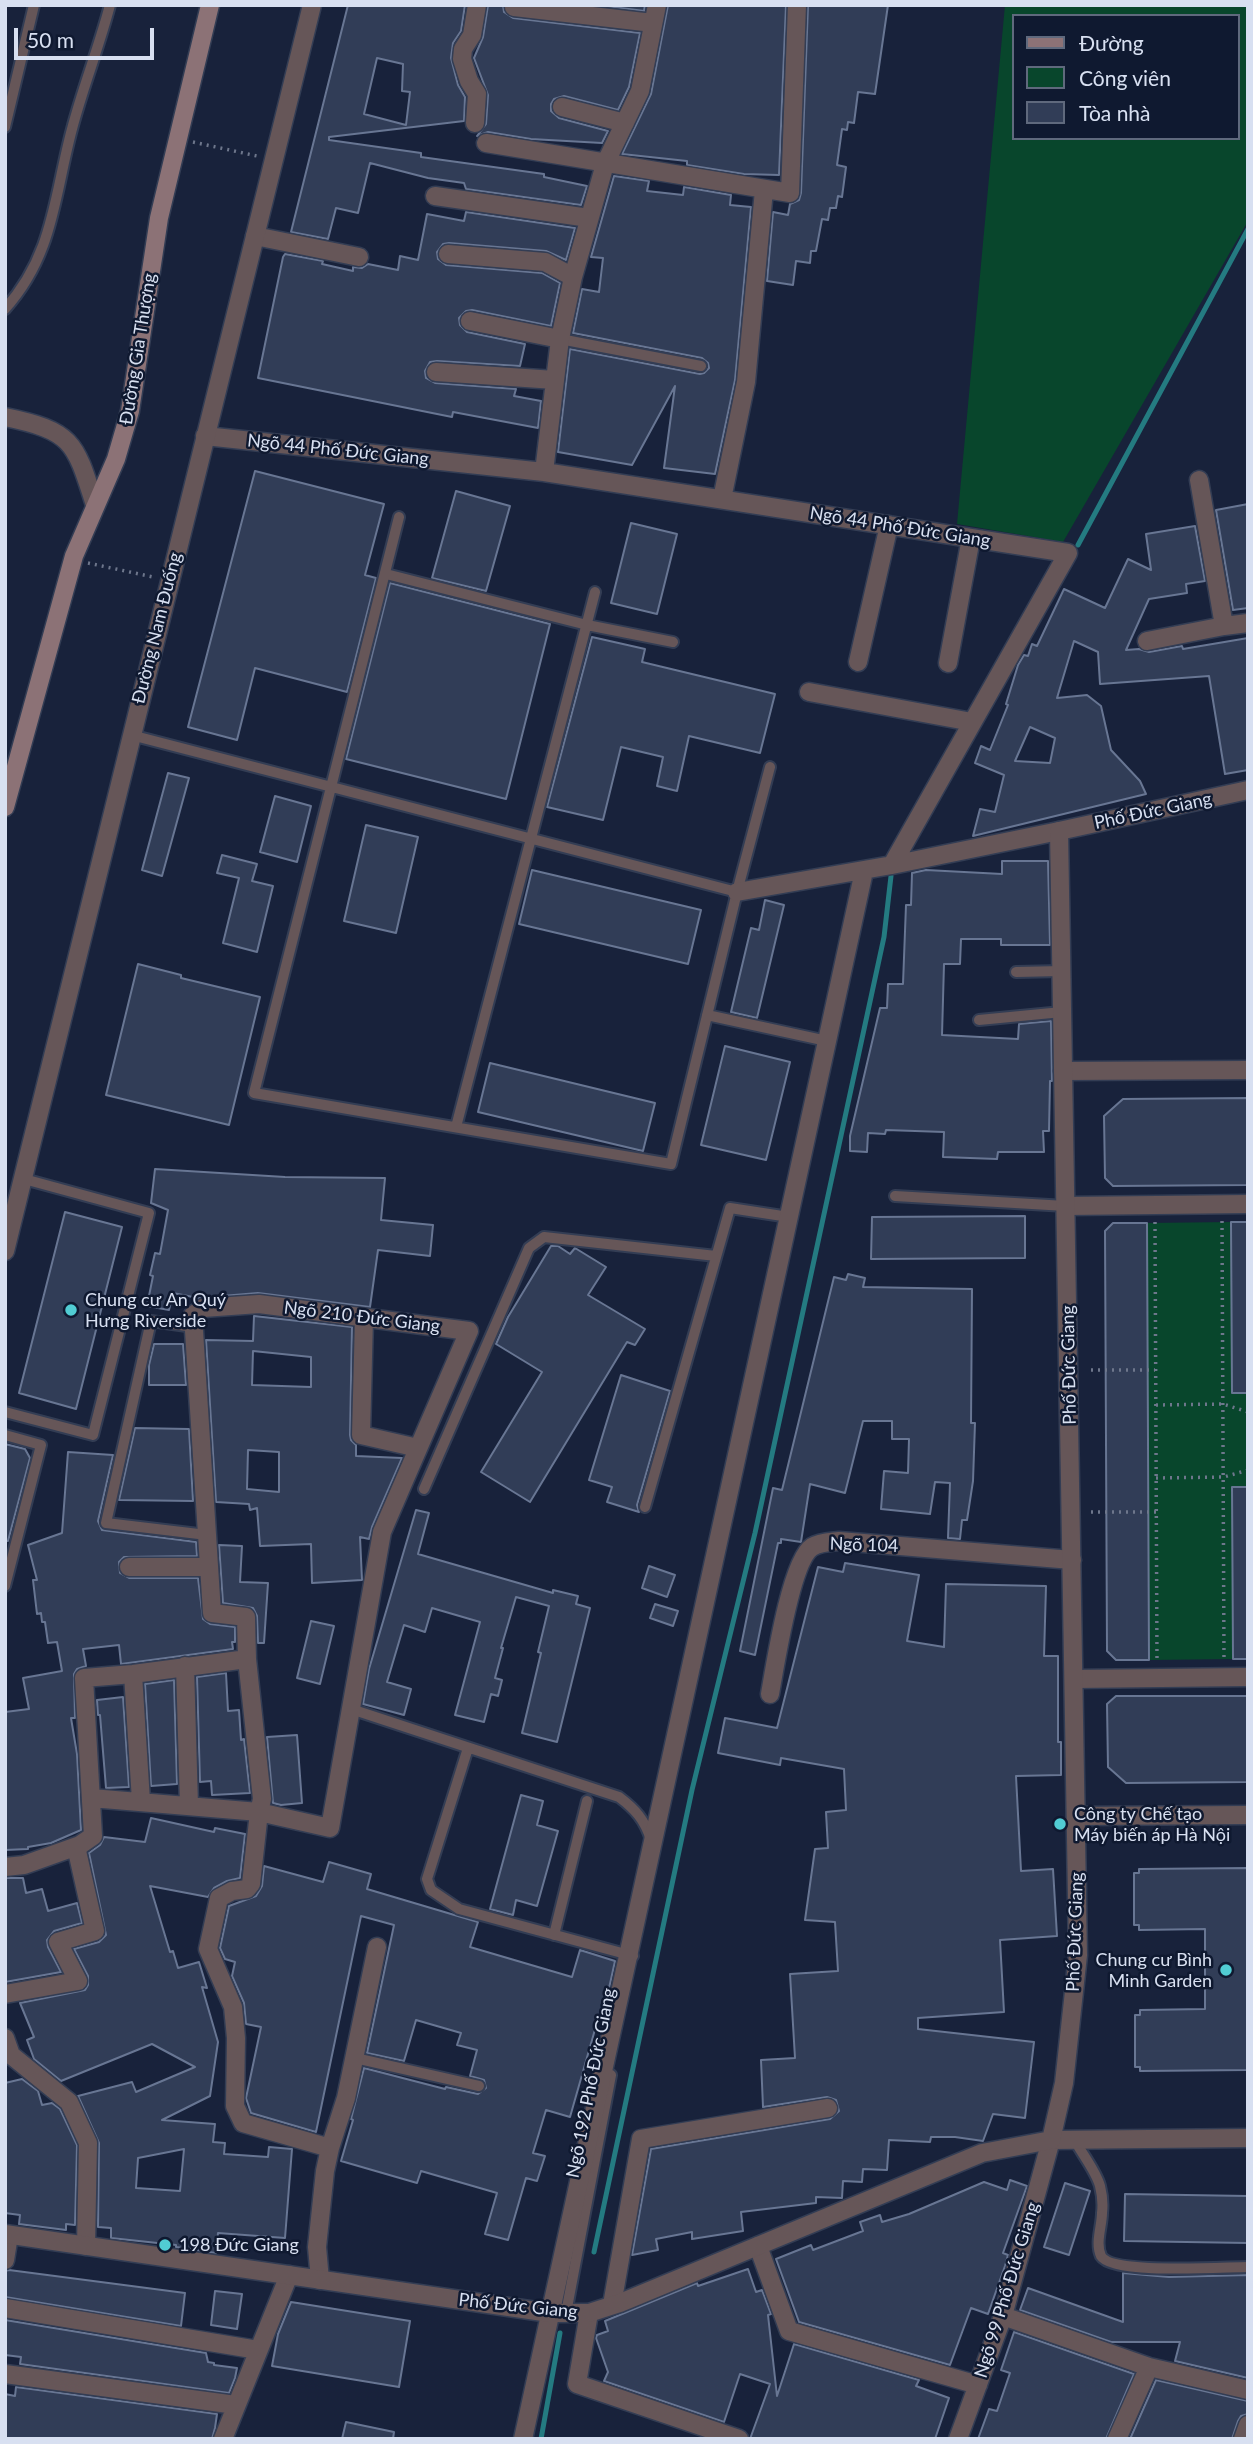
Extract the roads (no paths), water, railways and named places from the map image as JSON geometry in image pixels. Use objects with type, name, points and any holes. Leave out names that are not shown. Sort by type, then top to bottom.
[{"type":"main road","name":"Đường Gia Thượng","points":[[5,807],[74,556],[116,458],[130,411],[159,218],[210,5]]},
{"type":"street","name":"Đường Nam Đuống","points":[[5,1251],[312,5]]},
{"type":"street","points":[[475,123],[477,94],[469,81],[462,59],[464,48],[472,35],[477,5]]},
{"type":"street","points":[[486,143],[790,193],[797,5]]},
{"type":"street","points":[[514,7],[655,14],[640,91],[605,164],[573,277],[560,339],[544,472]]},
{"type":"street","points":[[562,107],[625,122]]},
{"type":"street","points":[[722,499],[746,382],[764,190]]},
{"type":"street","points":[[435,196],[589,219]]},
{"type":"street","points":[[255,236],[359,257]]},
{"type":"street","points":[[448,254],[545,262],[573,277]]},
{"type":"street","points":[[470,321],[560,339]]},
{"type":"street","points":[[436,372],[555,380]]},
{"type":"street","points":[[5,417],[37,425],[68,440],[78,454],[95,505]]},
{"type":"street","name":"Ngõ 44 Phố Đức Giang","points":[[205,436],[544,472],[1069,554],[892,865]]},
{"type":"street","points":[[1199,480],[1224,626]]},
{"type":"street","points":[[858,662],[889,525]]},
{"type":"street","points":[[948,663],[971,538]]},
{"type":"street","points":[[1147,641],[1248,623]]},
{"type":"street","points":[[809,692],[972,722]]},
{"type":"street","name":"Phố Đức Giang","points":[[7,2235],[558,2313],[589,2313],[982,2153],[1051,2140],[1064,2083],[1078,1955],[1059,831],[1248,790]]},
{"type":"street","points":[[737,892],[864,871],[1059,831]]},
{"type":"street","points":[[523,2439],[558,2313],[631,1955],[864,871]]},
{"type":"street","points":[[1063,1071],[1248,1070]]},
{"type":"street","points":[[1066,1206],[1248,1204]]},
{"type":"street","name":"Ngõ 210 Đức Giang","points":[[194,1328],[193,1315],[203,1308],[258,1304],[469,1331],[382,1532],[330,1828],[260,1812]]},
{"type":"street","points":[[364,1318],[361,1435],[418,1448]]},
{"type":"street","points":[[194,1328],[212,1613],[246,1617],[247,1659],[262,1799],[251,1884],[247,1889],[232,1891],[219,1898],[208,1949],[233,2007],[236,2038],[235,2106],[243,2123],[330,2148]]},
{"type":"street","name":"Ngõ 104","points":[[770,1694],[795,1578],[803,1556],[811,1547],[839,1541],[1072,1560]]},
{"type":"street","points":[[129,1567],[209,1567]]},
{"type":"street","points":[[5,1867],[24,1865],[80,1845],[93,1836],[84,1678],[247,1659]]},
{"type":"street","points":[[185,1666],[189,1805]]},
{"type":"street","points":[[133,1674],[141,1801]]},
{"type":"street","points":[[1074,1679],[1248,1678]]},
{"type":"street","points":[[91,1798],[260,1812]]},
{"type":"street","points":[[1076,1816],[1248,1815]]},
{"type":"street","points":[[5,1994],[78,1981],[58,1942],[95,1931],[77,1851],[80,1845]]},
{"type":"street","points":[[320,2280],[317,2246],[330,2148],[346,2098],[377,1947]]},
{"type":"street","points":[[5,2038],[11,2054],[69,2102],[88,2143],[86,2246]]},
{"type":"street","points":[[612,2305],[641,2139],[828,2108]]},
{"type":"street","points":[[1051,2140],[1248,2138]]},
{"type":"street","name":"Ngõ 99 Phố Đức Giang","points":[[958,2439],[1003,2316],[1051,2140]]},
{"type":"street","points":[[5,2260],[7,2235]]},
{"type":"street","points":[[758,2246],[789,2331],[978,2385]]},
{"type":"street","points":[[223,2439],[289,2275]]},
{"type":"street","points":[[5,2308],[258,2350]]},
{"type":"street","points":[[589,2313],[578,2384],[739,2439]]},
{"type":"street","points":[[1003,2316],[1149,2367],[1248,2390]]},
{"type":"street","points":[[1117,2439],[1149,2367]]},
{"type":"street","points":[[5,2374],[236,2405]]},
{"type":"street","points":[[1242,2439],[1248,2425]]},
{"type":"lane","points":[[5,127],[34,5]]},
{"type":"lane","points":[[5,309],[30,277],[43,252],[71,131],[110,5]]},
{"type":"lane","points":[[560,339],[701,366]]},
{"type":"lane","points":[[399,517],[333,788],[254,1093],[671,1164],[770,767]]},
{"type":"lane","points":[[386,574],[587,625],[673,642]]},
{"type":"lane","points":[[456,1128],[595,592]]},
{"type":"lane","points":[[131,735],[737,892]]},
{"type":"lane","points":[[1016,972],[1062,971]]},
{"type":"lane","points":[[979,1020],[1062,1012]]},
{"type":"lane","points":[[707,1015],[827,1041]]},
{"type":"lane","points":[[5,1412],[93,1435],[149,1213],[24,1179]]},
{"type":"lane","points":[[895,1196],[1066,1206]]},
{"type":"lane","points":[[645,1507],[730,1208],[789,1217]]},
{"type":"lane","points":[[424,1489],[529,1248],[544,1237],[716,1256]]},
{"type":"lane","points":[[194,1328],[150,1321],[106,1523],[207,1535]]},
{"type":"lane","points":[[5,1435],[41,1445],[5,1586]]},
{"type":"lane","points":[[351,1709],[618,1797],[634,1808],[646,1825],[653,1853]]},
{"type":"lane","points":[[468,1748],[427,1879],[431,1890],[459,1909],[631,1955]]},
{"type":"lane","points":[[554,1935],[587,1801]]},
{"type":"lane","points":[[355,2058],[479,2086]]},
{"type":"lane","points":[[1074,2140],[1099,2184],[1103,2212],[1099,2246],[1102,2257],[1109,2263],[1121,2267],[1149,2268],[1248,2267]]},
{"type":"waterway","points":[[1078,545],[1248,229]]},
{"type":"waterway","points":[[594,2252],[692,1790],[755,1533],[884,937],[891,876]]},
{"type":"waterway","points":[[541,2439],[560,2333]]},
{"type":"place","name":"Chung cư An Quý Hưng Riverside","points":[[71,1310]]},
{"type":"place","name":"Công ty Chế tạo Máy biến áp Hà Nội","points":[[1060,1824]]},
{"type":"place","name":"Chung cư Bình Minh Garden","points":[[1226,1970]]},
{"type":"place","name":"198 Đức Giang","points":[[165,2245]]}]
